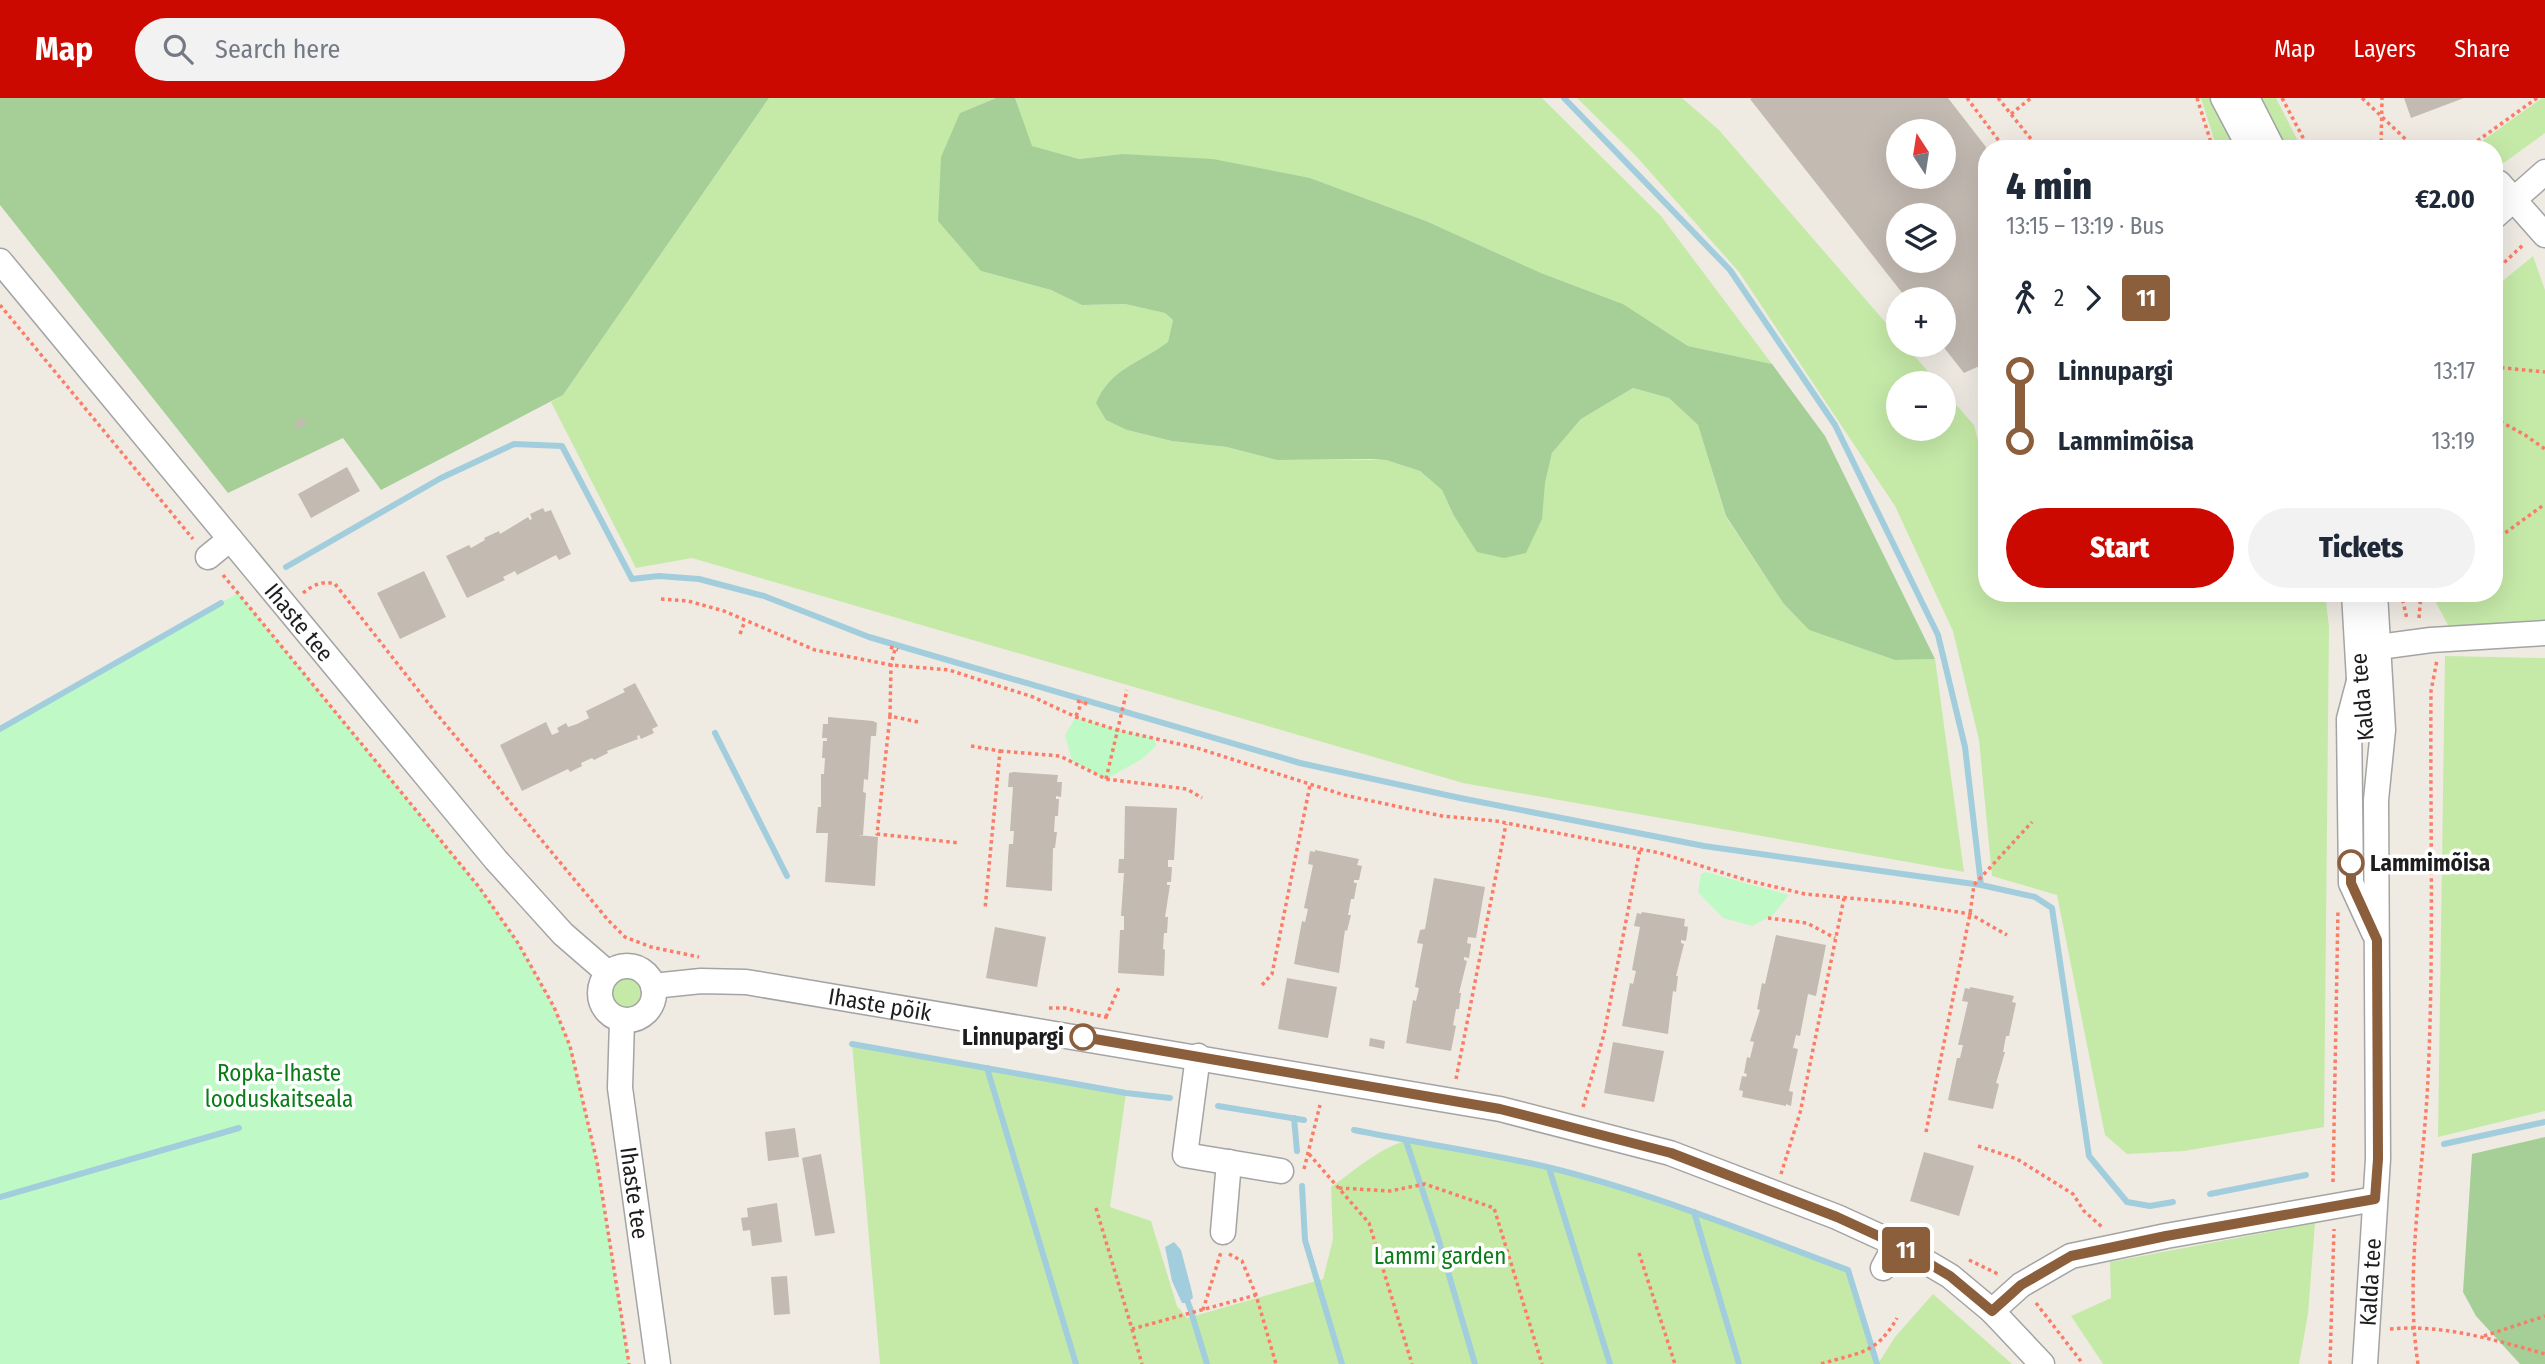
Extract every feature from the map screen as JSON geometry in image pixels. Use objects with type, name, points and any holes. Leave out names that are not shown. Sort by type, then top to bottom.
[{"type":"street","points":[[2223,98],[2245,140]]},
{"type":"street","points":[[2247,98],[2268,140]]},
{"type":"street","points":[[2503,189],[2545,157]]},
{"type":"street","points":[[2503,189],[2545,172]]},
{"type":"street","points":[[2503,189],[2543,233]]},
{"type":"street","name":"Ihaste tee","points":[[0,261],[496,860],[563,934],[608,973]]},
{"type":"street","points":[[208,557],[230,539]]},
{"type":"street","name":"Kalda tee","points":[[2358,602],[2376,647],[2359,681],[2363,733],[2376,800]]},
{"type":"street","name":"Kalda tee","points":[[2368,1351],[2378,1159],[2376,800],[2383,730],[2375,602]]},
{"type":"street","points":[[2387,602],[2376,647],[2431,640],[2545,632]]},
{"type":"street","points":[[2359,681],[2349,719],[2351,883],[2377,940]]},
{"type":"street","points":[[625,966],[634,967],[649,977],[653,986],[652,1004],[648,1012],[640,1017],[622,1021],[607,1013],[602,1006],[600,988],[608,973],[625,966]]},
{"type":"street","name":"Ihaste põik","points":[[653,986],[701,981],[746,982],[1198,1056],[1500,1109],[1671,1153],[1837,1217],[1896,1244],[1950,1276],[1992,1311],[2042,1364]]},
{"type":"street","name":"Ihaste tee","points":[[622,1021],[620,1088],[658,1364]]},
{"type":"street","points":[[1198,1056],[1185,1155],[1281,1171]]},
{"type":"street","points":[[1223,1233],[1229,1162]]},
{"type":"street","points":[[1992,1311],[2021,1285],[2071,1256],[2375,1199]]},
{"type":"street","points":[[1883,1268],[1896,1244]]},
{"type":"path","points":[[1967,98],[1998,140]]},
{"type":"path","points":[[1998,98],[2032,140]]},
{"type":"path","points":[[2011,114],[2031,98]]},
{"type":"path","points":[[2197,98],[2210,140]]},
{"type":"path","points":[[2282,98],[2304,140]]},
{"type":"path","points":[[2362,98],[2406,140]]},
{"type":"path","points":[[2381,140],[2382,98]]},
{"type":"path","points":[[2479,140],[2537,98]]},
{"type":"path","points":[[2503,265],[2543,233]]},
{"type":"path","points":[[0,305],[479,887],[518,943],[554,1007],[573,1056],[597,1162],[629,1364]]},
{"type":"path","points":[[2503,368],[2545,373]]},
{"type":"path","points":[[2503,423],[2545,449]]},
{"type":"path","points":[[2503,534],[2545,504]]},
{"type":"path","points":[[262,623],[312,586],[327,581],[335,584],[436,713],[608,920],[625,937],[651,947],[703,958]]},
{"type":"path","points":[[661,599],[688,601],[724,611],[815,650],[891,665],[949,670],[1032,696],[1076,717],[1117,730],[1197,748],[1311,785],[1393,806],[1640,849],[1805,894],[1903,903],[1970,914],[1989,922],[2007,935]]},
{"type":"path","points":[[2403,602],[2407,619]]},
{"type":"path","points":[[740,634],[745,621]]},
{"type":"path","points":[[2418,1364],[2414,1327],[2416,1252],[2428,1079],[2430,1006],[2431,691],[2440,648],[2431,640]]},
{"type":"path","points":[[894,649],[890,716],[877,834],[960,843]]},
{"type":"path","points":[[1106,779],[1127,690]]},
{"type":"path","points":[[1076,717],[1080,701],[1088,704]]},
{"type":"path","points":[[890,716],[918,722]]},
{"type":"path","points":[[971,746],[1060,756],[1106,779],[1187,789],[1202,798]]},
{"type":"path","points":[[985,909],[1000,751]]},
{"type":"path","points":[[1262,985],[1272,974],[1311,785]]},
{"type":"path","points":[[1926,1132],[1974,885],[2032,822]]},
{"type":"path","points":[[1454,1086],[1506,824]]},
{"type":"path","points":[[1582,1112],[1604,1034],[1640,849]]},
{"type":"path","points":[[1779,1179],[1800,1113],[1844,898]]},
{"type":"path","points":[[2330,1364],[2338,907]]},
{"type":"path","points":[[1768,918],[1807,922],[1836,939]]},
{"type":"path","points":[[1106,1017],[1120,985]]},
{"type":"path","points":[[1037,1009],[1063,1008],[1116,1020]]},
{"type":"path","points":[[1281,1171],[1305,1169],[1320,1105]]},
{"type":"path","points":[[1978,1146],[2017,1159],[2073,1194],[2099,1225],[2140,1242]]},
{"type":"path","points":[[1309,1154],[1369,1223],[1412,1364]]},
{"type":"path","points":[[1339,1188],[1390,1191],[1425,1184],[1493,1208],[1542,1364]]},
{"type":"path","points":[[1096,1208],[1142,1364]]},
{"type":"path","points":[[1203,1310],[1222,1250],[1242,1261],[1256,1295],[1276,1364]]},
{"type":"path","points":[[1639,1253],[1675,1364]]},
{"type":"path","points":[[1965,1258],[2021,1285],[2083,1364]]},
{"type":"path","points":[[1132,1329],[1256,1295]]},
{"type":"path","points":[[2482,1336],[2545,1316]]},
{"type":"path","points":[[1821,1364],[1874,1348],[1897,1318]]},
{"type":"path","points":[[2368,1351],[2414,1327],[2482,1336],[2545,1354]]},
{"type":"green space","points":[[0,98],[769,98],[563,395],[381,490],[343,438],[228,493],[0,205]]},
{"type":"green space","points":[[769,98],[996,98],[960,113],[981,271],[1051,290],[1082,305],[1125,304],[1165,313],[1173,320],[1168,342],[1118,374],[1103,391],[1097,403],[1106,420],[1127,430],[1172,441],[1227,447],[1277,460],[1386,460],[1420,471],[1442,490],[1453,514],[1545,483],[1552,453],[1581,419],[1633,388],[1669,398],[1698,425],[1726,517],[1783,603],[1809,630],[1895,660],[1935,659],[1964,872],[1463,783],[692,558],[636,568],[551,402],[563,395]]},
{"type":"green space","points":[[996,98],[1015,98],[1032,146],[1079,159],[1122,154],[1213,159],[1310,178],[1426,221],[1541,273],[1623,304],[1688,346],[1772,364],[1825,436],[1935,659],[1895,660],[1809,630],[1783,603],[1726,516],[1698,425],[1669,398],[1633,388],[1581,419],[1552,453],[1545,483],[1542,519],[1526,553],[1504,558],[1477,552],[1453,514],[1442,490],[1420,471],[1386,460],[1277,460],[1227,447],[1172,441],[1127,430],[1106,420],[1096,403],[1102,391],[1127,367],[1168,342],[1173,320],[1165,313],[1125,304],[1082,305],[1051,290],[981,271],[938,221],[941,157],[960,113]]},
{"type":"green space","points":[[1015,98],[1542,98],[1661,216],[1772,364],[1688,346],[1623,304],[1541,273],[1426,221],[1310,178],[1122,154],[1079,159],[1031,146]]},
{"type":"green space","points":[[1577,98],[1682,98],[1719,130],[1886,323],[1886,357],[1915,357],[1928,371],[1886,371],[1886,441],[1956,441],[1956,405],[1974,425],[1978,440],[1978,602],[2326,602],[2329,627],[2324,1127],[2184,1151],[2127,1154],[2105,1135],[2057,895],[1992,876],[1979,740],[1953,631],[1895,506],[1739,272],[1635,155]]},
{"type":"green space","points":[[2201,98],[2213,98],[2234,140],[2214,140]]},
{"type":"green space","points":[[2254,98],[2276,98],[2297,140],[2274,140]]},
{"type":"green space","points":[[2545,98],[2545,133],[2503,163],[2503,140],[2484,140]]},
{"type":"green space","points":[[2533,256],[2545,290],[2545,624],[2450,629],[2436,602],[2503,602],[2503,281]]},
{"type":"green space","name":"Ropka-Ihaste looduskaitseala","points":[[238,593],[479,887],[518,943],[554,1007],[570,1046],[597,1162],[629,1364],[0,1364],[0,729]]},
{"type":"green space","points":[[2445,656],[2545,658],[2545,1111],[2438,1137]]},
{"type":"green space","points":[[1076,717],[1154,738],[1156,746],[1142,759],[1106,779],[1072,761],[1065,735]]},
{"type":"green space","points":[[1706,872],[1789,895],[1773,915],[1752,926],[1723,918],[1698,892],[1701,874]]},
{"type":"green space","points":[[628,972],[636,973],[642,978],[647,984],[647,1000],[642,1006],[636,1011],[628,1012],[620,1011],[614,1006],[609,1000],[608,992],[609,984],[614,978],[620,973]]},
{"type":"green space","name":"Lammi garden","points":[[852,1044],[1126,1093],[1110,1207],[1151,1221],[1177,1306],[1187,1318],[1323,1279],[1333,1239],[1331,1187],[1394,1145],[1415,1141],[1560,1171],[1609,1185],[1706,1217],[1848,1270],[1877,1364],[880,1364]]},
{"type":"green space","points":[[2545,1137],[2545,1364],[2520,1364],[2476,1316],[2463,1292],[2472,1154]]},
{"type":"green space","points":[[2315,1223],[2308,1314],[2299,1364],[2103,1364],[2071,1316],[2111,1298],[2110,1262]]},
{"type":"green space","points":[[1933,1294],[2012,1364],[1878,1364],[1895,1337]]},
{"type":"water","points":[[1174,1242],[1181,1250],[1192,1292],[1193,1298],[1186,1303],[1182,1303],[1172,1281],[1165,1247]]},
{"type":"building","points":[[1948,98],[1981,140],[1978,140],[1978,367],[1964,373],[1951,357],[1956,357],[1956,287],[1898,287],[1887,273],[1956,273],[1956,203],[1886,203],[1886,272],[1750,99]]},
{"type":"building","points":[[2404,98],[2464,98],[2411,118]]},
{"type":"building","points":[[303,417],[307,422],[298,429],[294,424]]},
{"type":"building","points":[[347,467],[360,491],[311,518],[298,494]]},
{"type":"building","points":[[543,508],[545,512],[551,510],[571,554],[559,560],[556,555],[517,575],[515,571],[503,577],[505,580],[467,598],[446,556],[469,545],[471,548],[485,540],[484,538],[499,531],[500,534],[528,517],[530,520],[530,514]]},
{"type":"building","points":[[424,571],[446,617],[400,639],[377,593]]},
{"type":"building","points":[[635,683],[658,726],[652,729],[654,733],[641,739],[639,735],[638,739],[607,751],[608,753],[594,760],[592,758],[581,763],[582,766],[570,772],[568,769],[522,791],[500,745],[546,722],[552,735],[559,732],[557,728],[566,723],[568,727],[577,724],[589,718],[586,711],[625,692],[623,689]]},
{"type":"building","points":[[828,717],[877,723],[876,736],[871,736],[868,780],[864,779],[863,792],[866,793],[863,835],[857,835],[878,837],[875,886],[825,882],[828,833],[816,833],[818,807],[821,807],[821,774],[824,774],[823,741],[827,741],[827,738],[822,738],[823,724],[828,724]]},
{"type":"building","points":[[1009,773],[1058,775],[1057,782],[1062,782],[1061,797],[1056,796],[1056,799],[1059,799],[1058,816],[1055,816],[1054,832],[1057,832],[1053,848],[1052,891],[1006,887],[1009,844],[1013,844],[1014,831],[1010,831],[1013,787],[1008,787]]},
{"type":"building","points":[[1125,806],[1177,808],[1174,860],[1168,860],[1168,867],[1172,867],[1171,882],[1167,882],[1167,885],[1170,885],[1165,917],[1168,917],[1167,933],[1164,933],[1164,976],[1118,973],[1120,930],[1124,930],[1124,916],[1121,916],[1124,873],[1118,873],[1119,859],[1124,859]]},
{"type":"building","points":[[1310,851],[1359,859],[1357,865],[1362,866],[1359,880],[1354,880],[1354,883],[1357,883],[1354,899],[1351,899],[1348,915],[1351,915],[1347,931],[1345,930],[1339,973],[1294,964],[1302,921],[1305,922],[1308,909],[1304,908],[1313,865],[1308,864]]},
{"type":"building","points":[[1434,878],[1485,887],[1476,938],[1468,937],[1467,943],[1471,944],[1469,958],[1464,957],[1467,961],[1459,993],[1459,1009],[1456,1009],[1453,1025],[1456,1026],[1451,1051],[1406,1043],[1413,1000],[1416,1001],[1419,988],[1415,987],[1423,944],[1417,943],[1420,930],[1425,929]]},
{"type":"building","points":[[1637,913],[1685,919],[1684,926],[1688,927],[1686,941],[1681,940],[1684,944],[1676,976],[1676,992],[1673,991],[1668,1034],[1622,1026],[1630,983],[1633,984],[1636,971],[1632,970],[1640,927],[1634,926]]},
{"type":"building","points":[[995,927],[1046,937],[1037,987],[986,978]]},
{"type":"building","points":[[1776,935],[1826,945],[1816,996],[1808,994],[1800,1036],[1796,1035],[1793,1048],[1798,1049],[1789,1091],[1793,1092],[1791,1106],[1742,1097],[1743,1091],[1739,1090],[1742,1076],[1746,1077],[1747,1074],[1744,1073],[1754,1042],[1750,1041],[1760,1010],[1757,1009],[1762,983],[1765,984]]},
{"type":"building","points":[[1287,978],[1337,987],[1328,1038],[1278,1029]]},
{"type":"building","points":[[1965,988],[2014,996],[2012,1002],[2016,1003],[2009,1036],[2006,1036],[1993,1109],[1948,1100],[1957,1058],[1960,1058],[1963,1045],[1958,1045],[1968,1002],[1962,1001]]},
{"type":"building","points":[[1370,1038],[1385,1041],[1384,1049],[1369,1046]]},
{"type":"building","points":[[1613,1042],[1664,1051],[1654,1102],[1604,1093]]},
{"type":"building","points":[[795,1128],[799,1157],[768,1161],[765,1132]]},
{"type":"building","points":[[1924,1152],[1974,1166],[1959,1216],[1910,1201]]},
{"type":"building","points":[[821,1154],[835,1233],[815,1236],[802,1158]]},
{"type":"building","points":[[777,1203],[782,1242],[752,1246],[750,1230],[743,1231],[741,1218],[748,1217],[747,1208]]},
{"type":"building","points":[[787,1276],[790,1314],[774,1315],[771,1277]]},
{"type":"waterway","points":[[1564,98],[1730,270],[1835,425],[1938,635],[1965,747],[1981,885],[2035,897],[2052,908],[2089,1156],[2127,1202],[2150,1206],[2173,1202]]},
{"type":"waterway","points":[[286,567],[441,478],[514,444],[562,446],[632,579],[659,576],[699,579],[764,596],[869,637],[1300,763],[1704,846],[1981,885]]},
{"type":"waterway","points":[[0,729],[221,603]]},
{"type":"waterway","points":[[715,733],[787,876]]},
{"type":"waterway","points":[[852,1044],[1126,1093],[1170,1098]]},
{"type":"waterway","points":[[987,1068],[1076,1364]]},
{"type":"waterway","points":[[1218,1106],[1304,1120]]},
{"type":"waterway","points":[[1294,1118],[1297,1151]]},
{"type":"waterway","points":[[2444,1144],[2545,1122]]},
{"type":"waterway","points":[[0,1197],[239,1128]]},
{"type":"waterway","points":[[1354,1130],[1547,1167],[1624,1188],[1848,1270],[1877,1364]]},
{"type":"waterway","points":[[1406,1141],[1437,1234],[1475,1364]]},
{"type":"waterway","points":[[1549,1168],[1610,1364]]},
{"type":"waterway","points":[[2210,1194],[2306,1175]]},
{"type":"waterway","points":[[1302,1186],[1305,1240],[1342,1364]]},
{"type":"waterway","points":[[1694,1212],[1739,1364]]},
{"type":"waterway","points":[[1186,1297],[1191,1311]]},
{"type":"waterway","points":[[1192,1315],[1207,1364]]},
{"type":"bus line","name":"11","points":[[1083,1037],[1500,1109],[1671,1153],[1837,1217],[1896,1244],[1950,1276],[1992,1311],[2021,1285],[2071,1256],[2166,1236],[2375,1199],[2378,1159],[2377,940],[2351,883],[2351,863]]},
{"type":"place","name":"Lammimõisa","points":[[2351,863]]},
{"type":"place","name":"Linnupargi","points":[[1083,1037]]}]
